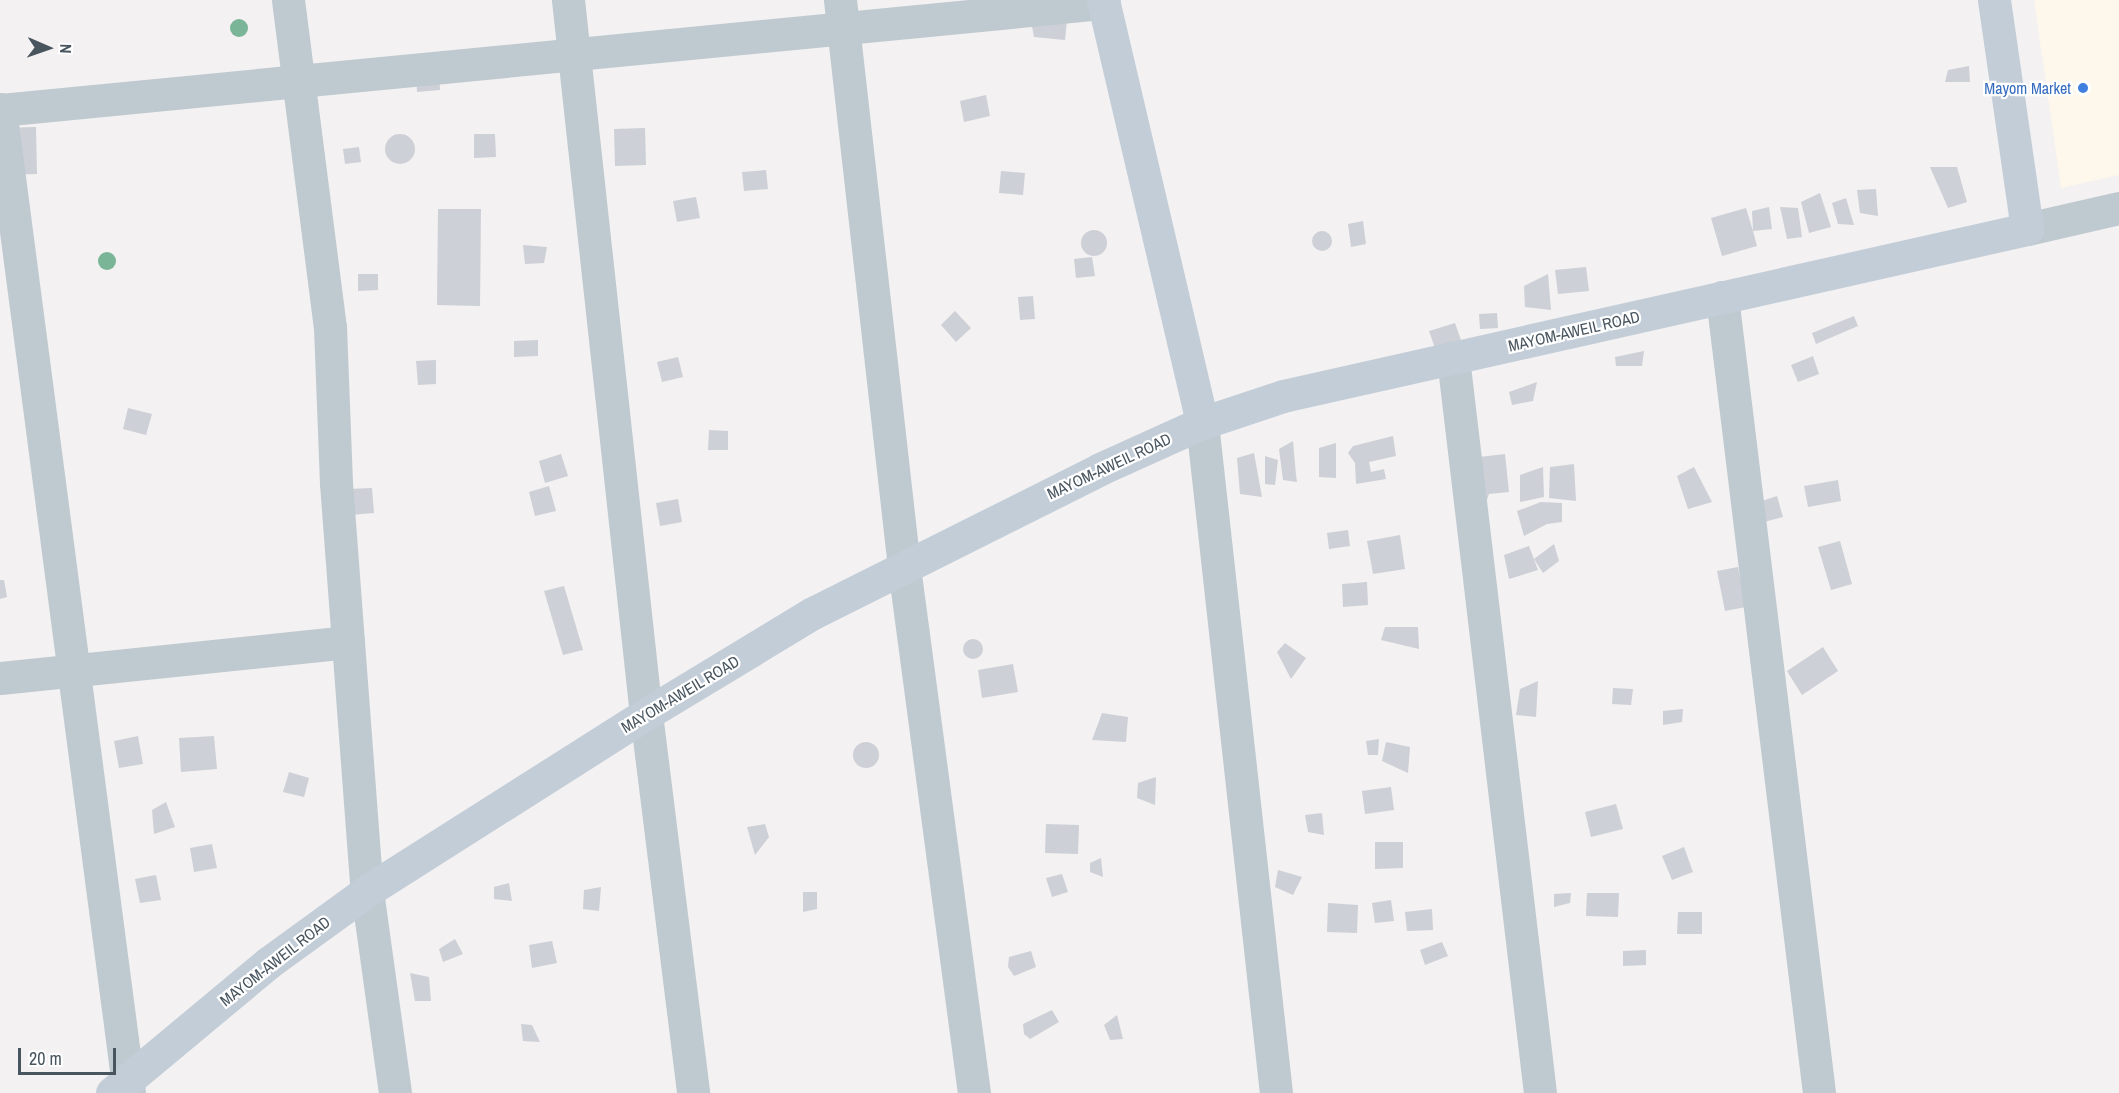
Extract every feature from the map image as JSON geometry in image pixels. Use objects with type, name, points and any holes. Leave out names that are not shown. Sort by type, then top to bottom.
[{"type":"main road","points":[[1994,0],[2027,229]]},
{"type":"main road","points":[[1104,2],[1202,423]]},
{"type":"main road","name":"MAYOM-AWEIL ROAD","points":[[123,1088],[268,963],[367,891],[646,714],[813,613],[1100,469],[1202,423],[1283,396],[2027,229]]},
{"type":"street","points":[[288,0],[330,327],[336,483],[367,891],[395,1093]]},
{"type":"street","points":[[568,0],[646,714],[693,1093]]},
{"type":"street","points":[[123,1088],[73,671],[0,110],[574,56],[841,14],[1104,2]]},
{"type":"street","points":[[841,14],[904,567],[974,1093]]},
{"type":"street","points":[[2027,229],[2119,208]]},
{"type":"street","points":[[1722,297],[1819,1093]]},
{"type":"street","points":[[1453,358],[1540,1093]]},
{"type":"street","points":[[1202,423],[1276,1093]]},
{"type":"street","points":[[0,678],[348,642]]},
{"type":"shaded area","name":"Mayom Market","points":[[2034,0],[2119,0],[2119,175],[2061,188]]},
{"type":"building","points":[[1030,16],[1067,20],[1065,40],[1034,37]]},
{"type":"building","points":[[1969,66],[1970,82],[1945,82],[1948,70]]},
{"type":"building","points":[[439,70],[440,90],[417,92],[416,71]]},
{"type":"building","points":[[986,95],[990,116],[964,122],[960,101]]},
{"type":"building","points":[[36,127],[37,174],[0,175],[0,128]]},
{"type":"building","points":[[645,128],[646,165],[615,166],[614,129]]},
{"type":"building","points":[[400,134],[411,138],[415,149],[411,160],[400,164],[389,160],[385,149],[389,138]]},
{"type":"building","points":[[474,134],[495,134],[496,157],[474,158]]},
{"type":"building","points":[[359,147],[361,162],[345,164],[343,149]]},
{"type":"building","points":[[1930,167],[1957,167],[1967,202],[1948,208]]},
{"type":"building","points":[[766,170],[768,189],[744,191],[742,172]]},
{"type":"building","points":[[1001,171],[1025,173],[1023,195],[999,193]]},
{"type":"building","points":[[1876,189],[1878,216],[1860,213],[1857,190]]},
{"type":"building","points":[[1820,193],[1831,227],[1809,233],[1801,202]]},
{"type":"building","points":[[696,197],[700,218],[677,222],[673,201]]},
{"type":"building","points":[[1846,198],[1854,225],[1838,224],[1832,203]]},
{"type":"building","points":[[1769,207],[1772,229],[1753,231],[1752,211]]},
{"type":"building","points":[[1780,207],[1798,208],[1802,237],[1787,239]]},
{"type":"building","points":[[1746,208],[1757,246],[1722,256],[1711,218]]},
{"type":"building","points":[[438,209],[481,209],[480,306],[437,305]]},
{"type":"building","points":[[1363,221],[1366,244],[1351,247],[1348,224]]},
{"type":"building","points":[[1094,230],[1103,234],[1107,243],[1103,252],[1094,256],[1085,252],[1081,243],[1085,234]]},
{"type":"building","points":[[1322,231],[1329,234],[1332,241],[1329,248],[1322,251],[1315,248],[1312,241],[1315,234]]},
{"type":"building","points":[[523,245],[547,247],[544,263],[525,264]]},
{"type":"building","points":[[1092,257],[1095,276],[1076,278],[1074,259]]},
{"type":"building","points":[[1586,267],[1589,291],[1558,294],[1555,270]]},
{"type":"building","points":[[358,274],[378,274],[378,290],[358,291]]},
{"type":"building","points":[[1548,274],[1551,310],[1525,307],[1524,286]]},
{"type":"building","points":[[1033,296],[1035,319],[1020,320],[1018,297]]},
{"type":"building","points":[[955,311],[971,328],[956,342],[941,325]]},
{"type":"building","points":[[1497,313],[1498,328],[1480,329],[1479,314]]},
{"type":"building","points":[[1854,316],[1858,326],[1816,344],[1812,333]]},
{"type":"building","points":[[1455,323],[1461,340],[1435,348],[1429,331]]},
{"type":"building","points":[[538,340],[538,356],[514,357],[514,341]]},
{"type":"building","points":[[1644,351],[1642,366],[1616,366],[1615,357]]},
{"type":"building","points":[[1813,356],[1819,374],[1798,382],[1791,365]]},
{"type":"building","points":[[678,357],[683,377],[662,382],[657,362]]},
{"type":"building","points":[[436,360],[436,384],[418,385],[416,361]]},
{"type":"building","points":[[1537,382],[1533,401],[1512,405],[1509,392]]},
{"type":"building","points":[[128,408],[152,414],[146,435],[123,429]]},
{"type":"building","points":[[709,430],[728,431],[728,450],[708,450]]},
{"type":"building","points":[[1393,436],[1396,456],[1369,462],[1371,472],[1384,469],[1386,479],[1356,484],[1355,463],[1348,453],[1353,446]]},
{"type":"building","points":[[1293,441],[1297,482],[1283,480],[1279,449]]},
{"type":"building","points":[[1336,443],[1336,478],[1319,477],[1319,448]]},
{"type":"building","points":[[1254,453],[1262,497],[1240,494],[1237,458]]},
{"type":"building","points":[[561,454],[568,476],[545,483],[539,461]]},
{"type":"building","points":[[1505,454],[1509,492],[1489,494],[1483,511],[1462,459]]},
{"type":"building","points":[[1265,456],[1278,460],[1275,485],[1265,484]]},
{"type":"building","points":[[1574,464],[1576,501],[1549,498],[1550,467]]},
{"type":"building","points":[[1543,467],[1544,497],[1520,502],[1520,475]]},
{"type":"building","points":[[1694,467],[1712,502],[1688,509],[1677,476]]},
{"type":"building","points":[[1838,480],[1841,501],[1808,507],[1804,486]]},
{"type":"building","points":[[549,486],[556,511],[535,516],[529,492]]},
{"type":"building","points":[[372,488],[374,513],[350,515],[348,489]]},
{"type":"building","points":[[1777,496],[1783,517],[1764,522],[1759,502]]},
{"type":"building","points":[[678,499],[682,522],[660,526],[656,503]]},
{"type":"building","points":[[1541,502],[1562,503],[1562,522],[1547,524],[1524,536],[1517,511]]},
{"type":"building","points":[[1348,530],[1350,546],[1329,549],[1327,533]]},
{"type":"building","points":[[1400,535],[1405,569],[1373,574],[1367,541]]},
{"type":"building","points":[[1840,541],[1852,584],[1831,590],[1818,547]]},
{"type":"building","points":[[1554,544],[1559,561],[1543,573],[1534,559]]},
{"type":"building","points":[[1529,546],[1538,570],[1509,579],[1504,555]]},
{"type":"building","points":[[1738,567],[1746,607],[1725,611],[1717,571]]},
{"type":"building","points":[[0,580],[4,580],[7,597],[0,599]]},
{"type":"building","points":[[1367,582],[1368,605],[1343,607],[1342,584]]},
{"type":"building","points":[[564,586],[583,650],[563,655],[544,591]]},
{"type":"building","points":[[1385,627],[1418,627],[1419,649],[1381,640]]},
{"type":"building","points":[[973,639],[980,642],[983,649],[980,656],[973,659],[966,656],[963,649],[966,642]]},
{"type":"building","points":[[1285,643],[1306,658],[1291,679],[1277,652]]},
{"type":"building","points":[[1823,647],[1838,671],[1802,695],[1787,671]]},
{"type":"building","points":[[1013,664],[1018,692],[982,698],[978,670]]},
{"type":"building","points":[[1538,681],[1536,717],[1516,715],[1520,689]]},
{"type":"building","points":[[1613,688],[1633,689],[1631,705],[1612,704]]},
{"type":"building","points":[[1683,709],[1682,722],[1663,725],[1663,711]]},
{"type":"building","points":[[1102,713],[1128,717],[1126,742],[1092,740]]},
{"type":"building","points":[[138,736],[143,764],[119,768],[114,741]]},
{"type":"building","points":[[214,736],[217,769],[181,772],[179,738]]},
{"type":"building","points":[[1379,739],[1378,755],[1368,755],[1366,741]]},
{"type":"building","points":[[866,742],[875,746],[879,755],[875,764],[866,768],[857,764],[853,755],[857,746]]},
{"type":"building","points":[[1386,742],[1410,747],[1408,773],[1382,761]]},
{"type":"building","points":[[289,772],[309,778],[304,797],[283,792]]},
{"type":"building","points":[[1156,777],[1155,805],[1137,798],[1138,783]]},
{"type":"building","points":[[1391,787],[1394,810],[1365,814],[1362,791]]},
{"type":"building","points":[[166,802],[175,827],[154,834],[152,810]]},
{"type":"building","points":[[1616,804],[1623,829],[1591,837],[1585,812]]},
{"type":"building","points":[[1322,813],[1324,835],[1308,832],[1305,815]]},
{"type":"building","points":[[765,824],[769,837],[755,855],[747,827]]},
{"type":"building","points":[[1046,824],[1079,825],[1078,854],[1045,853]]},
{"type":"building","points":[[1375,842],[1403,842],[1403,868],[1375,869]]},
{"type":"building","points":[[212,844],[217,868],[194,872],[190,848]]},
{"type":"building","points":[[1684,847],[1693,872],[1672,880],[1662,856]]},
{"type":"building","points":[[1101,858],[1103,877],[1090,872],[1090,863]]},
{"type":"building","points":[[1278,870],[1302,877],[1293,895],[1275,887]]},
{"type":"building","points":[[1062,874],[1068,892],[1052,897],[1046,878]]},
{"type":"building","points":[[156,875],[161,900],[140,903],[135,879]]},
{"type":"building","points":[[509,883],[512,901],[494,899],[494,887]]},
{"type":"building","points":[[601,887],[599,911],[583,909],[584,890]]},
{"type":"building","points":[[803,892],[817,892],[817,909],[803,912]]},
{"type":"building","points":[[1571,893],[1570,903],[1554,907],[1554,894]]},
{"type":"building","points":[[1587,893],[1619,893],[1618,917],[1586,916]]},
{"type":"building","points":[[1391,900],[1394,921],[1375,923],[1372,903]]},
{"type":"building","points":[[1328,903],[1358,905],[1357,933],[1327,932]]},
{"type":"building","points":[[1432,909],[1433,930],[1407,931],[1405,912]]},
{"type":"building","points":[[1678,912],[1702,912],[1702,934],[1677,934]]},
{"type":"building","points":[[455,939],[463,954],[443,962],[439,949]]},
{"type":"building","points":[[552,941],[557,963],[532,968],[529,945]]},
{"type":"building","points":[[1442,942],[1448,956],[1425,965],[1420,950]]},
{"type":"building","points":[[1646,950],[1646,965],[1623,966],[1623,951]]},
{"type":"building","points":[[1031,951],[1036,967],[1014,976],[1008,967],[1009,957]]},
{"type":"building","points":[[410,973],[429,977],[431,1001],[415,1001]]},
{"type":"building","points":[[1052,1010],[1059,1022],[1030,1039],[1024,1034],[1023,1024]]},
{"type":"building","points":[[1117,1015],[1123,1039],[1110,1040],[1104,1025]]},
{"type":"building","points":[[521,1024],[532,1025],[540,1042],[523,1041]]},
{"type":"place","name":"Mayom Market","points":[[2083,88]]}]
